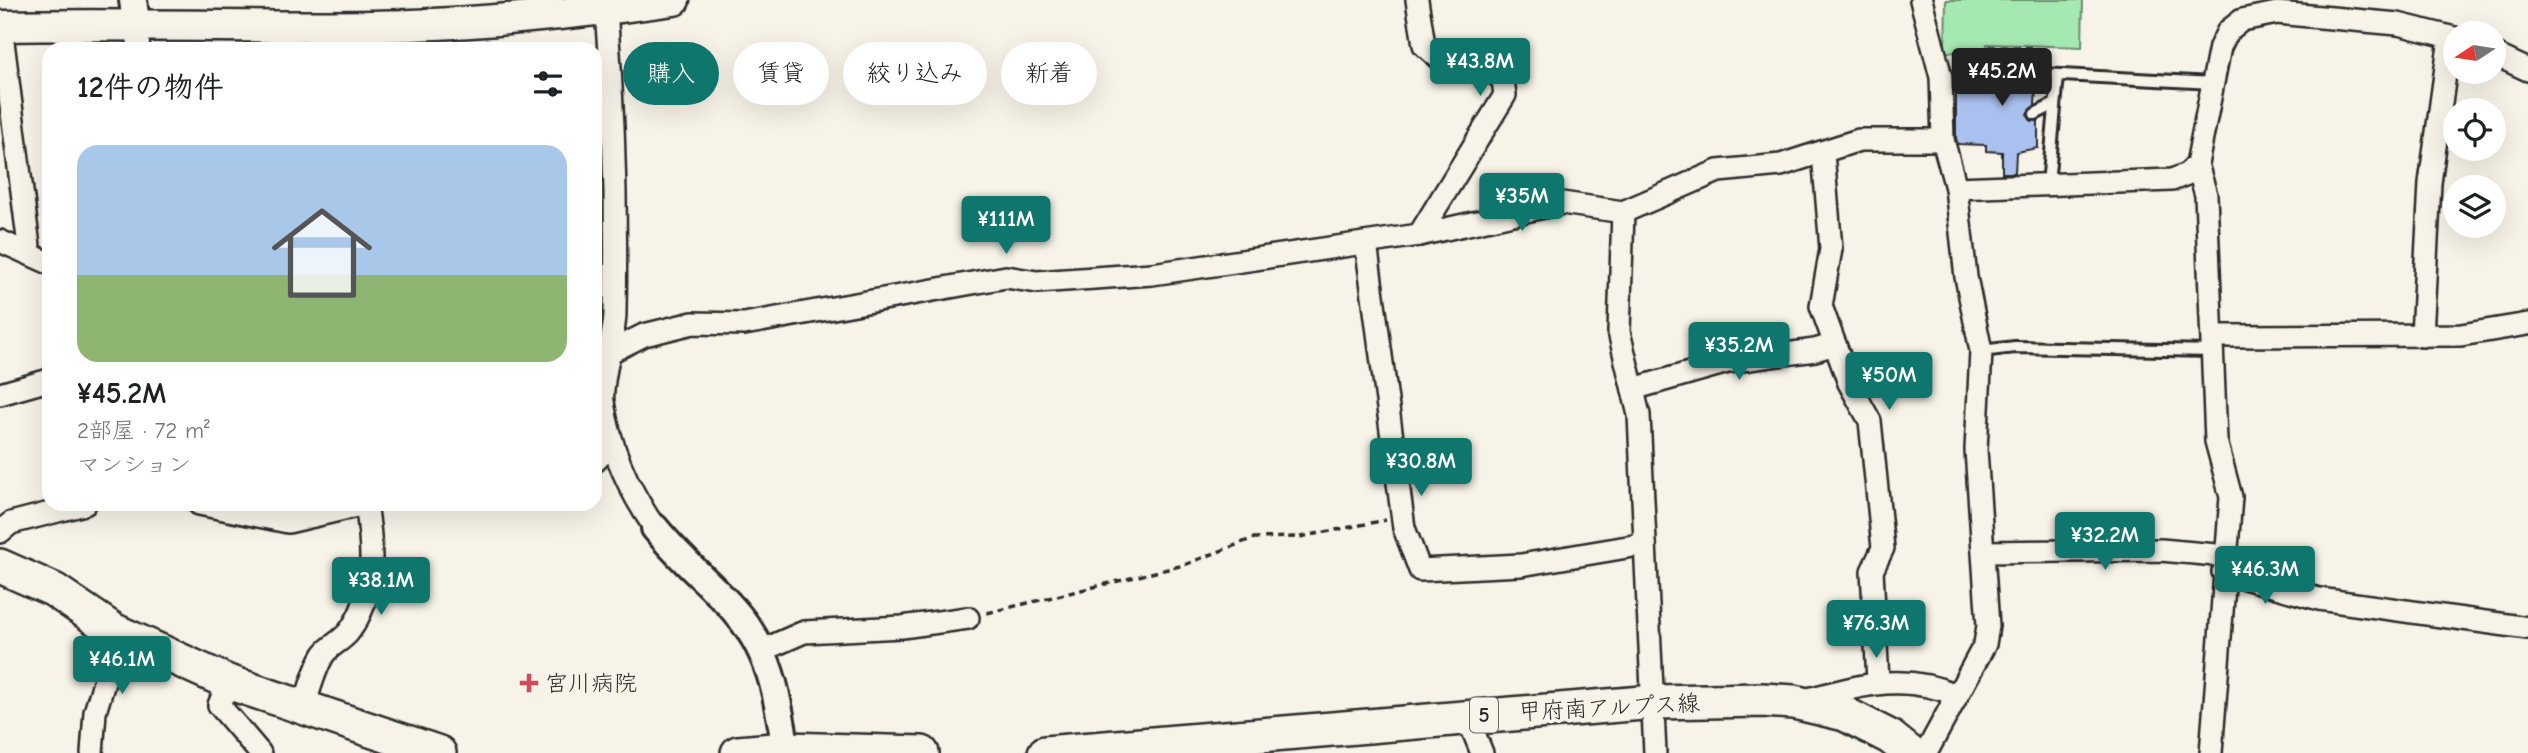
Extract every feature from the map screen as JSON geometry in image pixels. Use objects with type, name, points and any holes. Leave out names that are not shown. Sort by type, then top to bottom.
[{"type":"main road","points":[[1,26],[373,26],[674,0]]},
{"type":"main road","points":[[0,566],[54,590],[119,633],[228,682],[406,748],[439,753]]},
{"type":"main road","name":"甲府南アルプス線","points":[[1045,753],[1655,702],[1762,700],[1794,702],[1845,714],[1889,737],[1910,753]]},
{"type":"main road","points":[[738,753],[922,753]]},
{"type":"street","points":[[1418,0],[1424,45],[1440,59],[1488,68],[1503,80],[1506,95],[1419,235]]},
{"type":"street","points":[[1921,0],[1941,77],[1943,139],[1956,188],[1966,277],[1981,351],[1976,450],[1988,626],[1985,644],[1926,753]]},
{"type":"street","points":[[605,5],[614,115],[617,223],[612,351],[602,398],[611,445],[633,496],[655,528],[678,557],[727,599],[752,630],[763,650],[775,689],[785,751]]},
{"type":"street","points":[[2211,753],[2231,497],[2216,441],[2206,195],[2197,164],[2220,47],[2228,30],[2242,20],[2277,13],[2288,7],[2398,24],[2443,36]]},
{"type":"street","points":[[1,26],[5,92],[39,259]]},
{"type":"street","points":[[2506,60],[2528,70]]},
{"type":"street","points":[[2422,335],[2430,183],[2445,84]]},
{"type":"street","points":[[612,351],[644,335],[693,323],[744,324],[1006,277],[1037,282],[1152,274],[1419,235],[1562,203],[1623,212],[1718,171],[1781,165],[1859,141],[1943,139]]},
{"type":"street","points":[[1823,153],[1831,249],[1821,306],[1849,383],[1870,421],[1883,548],[1872,571],[1878,681]]},
{"type":"street","points":[[1956,188],[2172,180],[2187,174],[2197,164]]},
{"type":"street","points":[[1623,212],[1619,332],[1639,415],[1656,753]]},
{"type":"street","points":[[0,241],[39,259]]},
{"type":"street","points":[[1366,243],[1402,516],[1420,570],[1521,565],[1645,544]]},
{"type":"street","points":[[2213,343],[2461,335],[2528,324]]},
{"type":"street","points":[[1633,389],[1728,362],[1782,356],[1835,344]]},
{"type":"street","points":[[0,394],[42,382]]},
{"type":"street","points":[[602,454],[611,445]]},
{"type":"street","points":[[0,532],[11,523],[58,511]]},
{"type":"street","points":[[234,511],[288,522],[335,511]]},
{"type":"street","points":[[303,709],[324,654],[347,634],[361,613],[372,567],[372,544],[366,511]]},
{"type":"street","points":[[1984,552],[2161,550],[2225,564],[2319,599],[2528,628]]},
{"type":"street","points":[[763,650],[804,632],[902,627],[968,618]]},
{"type":"street","points":[[92,753],[95,712],[119,633]]},
{"type":"street","points":[[1794,702],[1878,681],[1937,687],[1956,695]]},
{"type":"street","points":[[228,682],[219,705],[260,753]]},
{"type":"street","points":[[1467,716],[1482,753]]},
{"type":"lane","points":[[1926,22],[1933,10],[1934,0]]},
{"type":"lane","points":[[2048,185],[2055,104],[2050,74],[2213,83]]},
{"type":"lane","points":[[2035,114],[2055,104]]},
{"type":"lane","points":[[2040,132],[2053,132]]},
{"type":"lane","points":[[1981,351],[2015,347],[2213,343]]},
{"type":"path","points":[[1989,47],[2035,48],[2048,58],[2050,74]]},
{"type":"path","points":[[968,618],[1184,565],[1254,538],[1300,537],[1402,516]]},
{"type":"green space","points":[[1946,0],[2083,0],[2082,47],[1987,44],[1987,53],[1945,52]]},
{"type":"building","points":[[1993,50],[2038,51],[2038,64],[2042,64],[2035,74],[2042,82],[2042,87],[2036,87],[2035,105],[2027,114],[2031,121],[2038,121],[2038,148],[2016,152],[2015,173],[2002,173],[2002,152],[1986,151],[1986,145],[1958,144],[1956,139],[1956,90],[1993,91]]},
{"type":"place","name":"宮川病院","points":[[529,683]]}]
